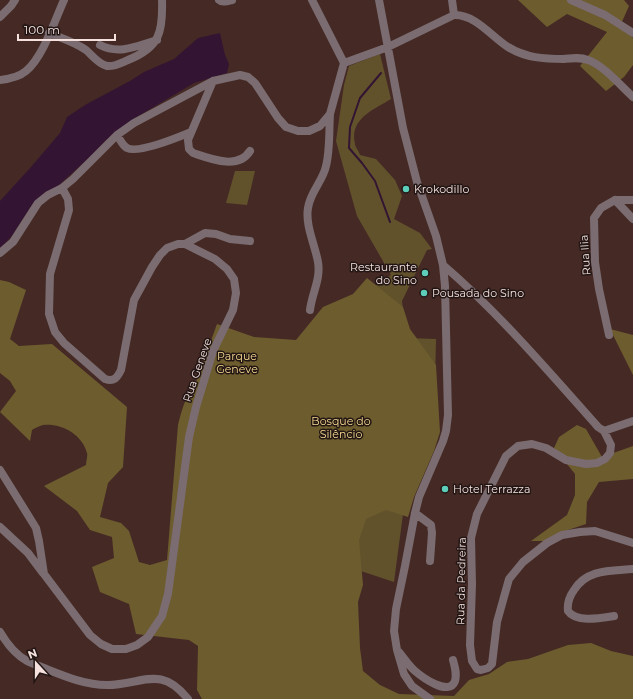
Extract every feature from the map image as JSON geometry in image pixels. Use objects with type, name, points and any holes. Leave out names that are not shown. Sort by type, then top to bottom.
[{"type":"street","points":[[0,17],[15,0]]},
{"type":"street","points":[[0,80],[10,79],[20,75],[35,62],[64,0]]},
{"type":"street","points":[[49,33],[85,49],[99,62],[106,66],[115,65],[132,59],[148,49],[157,40],[161,28],[162,0]]},
{"type":"street","points":[[219,0],[227,2],[232,0]]},
{"type":"street","points":[[310,310],[318,279],[318,263],[308,222],[307,210],[309,200],[322,179],[326,166],[330,114],[344,63],[312,0]]},
{"type":"street","points":[[379,0],[403,128],[417,182],[436,236],[443,265],[445,286],[448,414],[446,431],[443,442],[419,497],[396,609],[394,631],[404,674],[412,686],[430,699]]},
{"type":"street","points":[[452,0],[454,15]]},
{"type":"street","points":[[571,0],[605,15],[633,33]]},
{"type":"street","points":[[344,63],[388,47],[454,15],[460,15],[490,31],[508,47],[529,56],[539,59],[578,58],[590,60],[633,97]]},
{"type":"street","points":[[100,45],[107,49],[118,51],[157,40]]},
{"type":"street","points":[[0,253],[13,242],[38,203],[48,195],[62,188],[117,135],[134,123],[213,80],[240,75],[248,77],[255,83],[278,118],[286,127],[298,131],[309,131],[320,126],[330,114]]},
{"type":"street","points":[[213,80],[191,132],[188,145],[193,153],[224,162],[246,158],[250,151]]},
{"type":"street","points":[[117,135],[123,145],[128,149],[138,149],[168,142],[191,132]]},
{"type":"street","points":[[62,188],[68,199],[69,210],[50,274],[50,314],[55,332],[64,344],[105,379],[115,379],[121,370],[134,300],[152,267],[167,248],[178,244],[185,244],[205,233],[216,234],[230,239],[250,241]]},
{"type":"street","points":[[615,200],[633,200]]},
{"type":"street","points":[[615,200],[633,219]]},
{"type":"street","name":"Rua Ilia","points":[[609,335],[595,262],[594,218],[601,208],[615,200]]},
{"type":"street","name":"Rua Geneve","points":[[0,470],[36,528],[44,574],[90,635],[102,644],[112,648],[126,649],[138,645],[148,637],[162,616],[168,594],[189,437],[196,407],[213,351],[233,310],[236,293],[234,279],[227,269],[215,259],[185,244]]},
{"type":"street","name":"Rua da Pedreira","points":[[443,265],[480,299],[549,372],[598,427],[604,431],[611,445],[610,453],[605,459],[598,463],[586,464],[566,460],[546,448],[532,444],[518,446],[506,456],[477,514],[471,538],[472,584],[470,645],[474,666],[481,670],[488,668],[492,664],[498,622],[509,579],[523,562],[547,543],[562,536],[580,532],[595,531],[633,543]]},
{"type":"street","points":[[604,431],[633,421]]},
{"type":"street","points":[[415,513],[431,525],[432,533],[430,561]]},
{"type":"street","points":[[0,527],[28,553],[44,574]]},
{"type":"street","points":[[614,616],[590,619],[574,616],[568,611],[567,606],[569,598],[577,585],[584,578],[590,575],[600,572],[633,569]]},
{"type":"street","points":[[0,632],[5,641],[27,661],[66,677],[108,685],[148,679],[160,679],[173,684],[188,699]]},
{"type":"street","points":[[398,650],[414,670],[426,679],[444,687],[450,687],[454,683],[456,674],[453,660]]},
{"type":"green space","points":[[518,0],[624,0],[629,6],[621,24],[633,38],[633,65],[624,77],[606,91],[580,66],[607,32],[567,14],[547,27]]},
{"type":"green space","name":"Bosque do Silêncio","points":[[380,54],[391,99],[370,111],[359,122],[354,135],[355,145],[360,155],[376,159],[395,180],[402,196],[394,219],[420,233],[432,249],[427,250],[402,301],[407,338],[436,339],[434,429],[403,514],[394,582],[219,524],[310,340],[391,275],[357,216],[336,141],[344,85],[349,66]]},
{"type":"green space","points":[[235,171],[255,171],[247,205],[226,203]]},
{"type":"green space","name":"Parque Geneve","points":[[367,278],[403,307],[410,329],[436,365],[440,432],[434,451],[414,497],[408,517],[386,510],[366,519],[359,540],[363,585],[358,602],[360,648],[363,671],[380,685],[399,694],[454,696],[469,680],[489,674],[507,662],[528,659],[568,645],[591,643],[611,651],[633,656],[633,699],[202,699],[197,690],[198,646],[189,640],[136,634],[129,604],[100,592],[92,567],[114,558],[112,537],[90,530],[77,511],[44,486],[86,465],[87,454],[81,440],[76,435],[64,428],[42,425],[32,430],[30,441],[0,412],[16,391],[10,381],[0,373],[0,280],[9,282],[26,290],[10,339],[19,346],[52,344],[127,407],[123,467],[108,483],[100,517],[121,523],[129,531],[139,562],[150,565],[167,560],[178,425],[185,402],[196,382],[217,324],[254,337],[296,340],[323,307],[353,294]]},
{"type":"green space","points":[[610,329],[633,335],[633,375]]},
{"type":"green space","points":[[577,425],[586,429],[602,457],[633,446],[633,479],[599,482],[587,502],[586,524],[565,531],[546,541],[531,541],[567,515],[575,495],[575,474],[554,448],[559,437]]},
{"type":"shaded area","points":[[220,33],[225,55],[229,64],[227,73],[194,83],[130,121],[105,141],[60,184],[32,205],[11,237],[0,248],[0,201],[60,133],[67,117],[85,105],[144,72],[174,59],[198,38]]},
{"type":"waterway","points":[[381,73],[360,98],[350,127],[349,148],[375,181],[390,222]]},
{"type":"place","name":"Krokodillo","points":[[406,189]]},
{"type":"place","name":"Restaurante do Sino","points":[[425,273]]},
{"type":"place","name":"Pousada do Sino","points":[[424,293]]},
{"type":"place","name":"Hotel Terrazza","points":[[445,489]]}]
